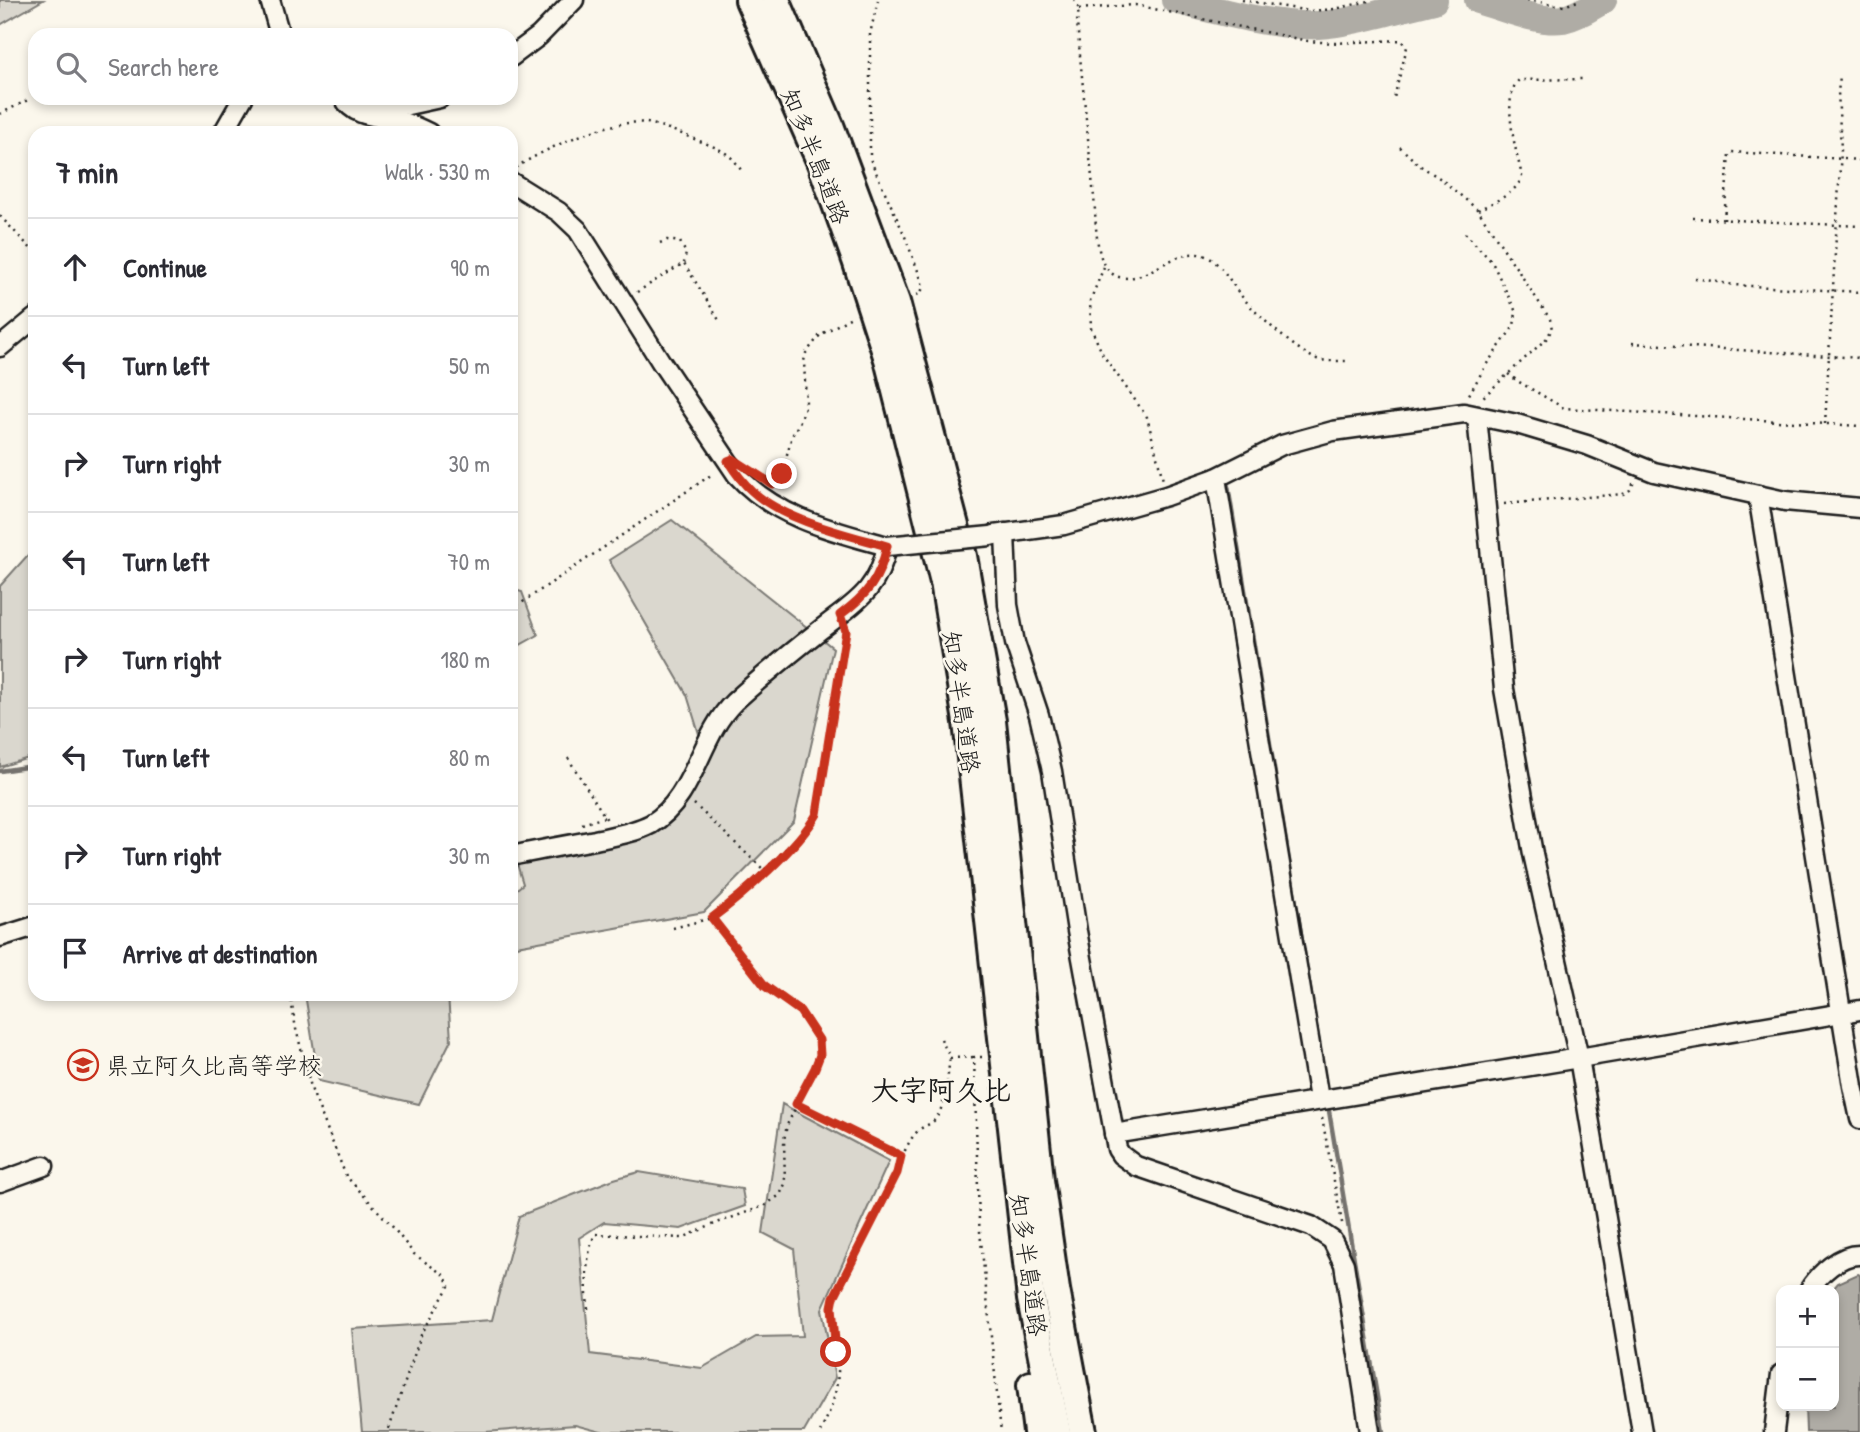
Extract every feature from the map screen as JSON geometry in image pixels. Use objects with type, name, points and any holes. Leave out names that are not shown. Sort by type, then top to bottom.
[{"type":"highway","name":"知多半島道路","points":[[749,0],[821,163],[856,260],[888,359],[944,582],[967,722],[1031,1299],[1057,1432]]},
{"type":"highway","name":"知多半島道路","points":[[775,0],[831,128],[896,302],[963,556],[992,721],[1040,1180],[1083,1432]]},
{"type":"highway","points":[[1019,1198],[1012,1223],[1037,1432]]},
{"type":"street","points":[[270,0],[278,28]]},
{"type":"street","points":[[518,52],[539,36],[574,0]]},
{"type":"street","points":[[227,126],[239,105]]},
{"type":"street","points":[[347,105],[356,111],[413,126]]},
{"type":"street","points":[[518,186],[559,212],[578,230],[728,461],[752,491],[789,514],[887,546],[1064,526],[1216,478],[1282,445],[1320,434],[1469,415],[1517,424],[1587,445],[1654,472],[1786,500],[1860,508]]},
{"type":"street","points":[[0,347],[28,324]]},
{"type":"street","points":[[1469,415],[1504,690],[1533,854],[1579,1058],[1642,1432]]},
{"type":"street","points":[[1216,478],[1319,1099]]},
{"type":"street","points":[[1758,495],[1860,1119]]},
{"type":"street","points":[[998,535],[1015,643],[1039,715],[1052,771],[1114,1134],[1121,1155],[1129,1163],[1311,1226],[1324,1233],[1338,1248],[1344,1264],[1370,1432]]},
{"type":"street","points":[[518,854],[587,832],[624,834],[649,825],[665,814],[681,791],[724,713],[858,601],[883,567],[887,546]]},
{"type":"street","points":[[0,937],[28,928]]},
{"type":"street","points":[[1114,1134],[1860,1010]]},
{"type":"street","points":[[0,1182],[44,1166]]},
{"type":"street","points":[[1814,1285],[1828,1268],[1853,1254],[1860,1255]]},
{"type":"street","points":[[1774,1432],[1777,1411]]},
{"type":"path","points":[[878,0],[870,34],[870,159],[904,234],[923,286],[921,293],[914,296]]},
{"type":"path","points":[[1074,0],[1079,9],[1077,22],[1088,151],[1097,234],[1104,267],[1090,301],[1091,328],[1103,355],[1147,417],[1166,495]]},
{"type":"path","points":[[1242,0],[1310,11],[1335,9],[1373,0]]},
{"type":"path","points":[[1527,0],[1564,6],[1580,0]]},
{"type":"path","points":[[1079,9],[1135,5],[1308,41],[1334,43],[1402,40],[1407,47],[1394,99]]},
{"type":"path","points":[[1825,424],[1840,158],[1840,78]]},
{"type":"path","points":[[1478,211],[1520,184],[1522,176],[1511,117],[1511,101],[1516,83],[1519,80],[1584,79]]},
{"type":"path","points":[[0,114],[28,100]]},
{"type":"path","points":[[518,166],[578,138],[608,128],[636,123],[662,127],[732,156],[743,174]]},
{"type":"path","points":[[1400,147],[1478,211],[1550,319],[1552,329],[1547,338],[1474,406],[1469,415],[1462,405],[1514,326],[1516,312],[1492,262],[1465,233]]},
{"type":"path","points":[[1724,220],[1729,154],[1732,152],[1860,160]]},
{"type":"path","points":[[0,216],[28,246]]},
{"type":"path","points":[[1693,218],[1860,226]]},
{"type":"path","points":[[660,243],[667,240],[680,242],[686,253],[684,263],[719,320]]},
{"type":"path","points":[[1104,267],[1115,276],[1130,277],[1185,255],[1200,254],[1209,257],[1219,265],[1259,316],[1304,352],[1315,358],[1346,361]]},
{"type":"path","points":[[622,301],[684,263]]},
{"type":"path","points":[[1695,278],[1734,285],[1860,292]]},
{"type":"path","points":[[766,482],[772,484],[780,480],[792,436],[803,414],[807,389],[804,361],[810,345],[820,335],[859,313]]},
{"type":"path","points":[[1632,343],[1860,358]]},
{"type":"path","points":[[1508,374],[1564,408],[1860,426]]},
{"type":"path","points":[[518,605],[696,483],[723,468],[728,461]]},
{"type":"path","points":[[1504,504],[1623,494],[1630,490],[1640,466]]},
{"type":"path","points":[[673,928],[712,918],[765,871],[810,826],[817,814],[846,631],[840,615]]},
{"type":"path","points":[[568,758],[609,823],[593,835],[587,832],[605,817]]},
{"type":"path","points":[[681,791],[765,871]]},
{"type":"path","points":[[588,1309],[588,1260],[595,1234],[682,1238],[764,1206],[780,1195],[785,1184],[784,1140],[787,1125],[820,1055],[819,1040],[800,1011],[765,986],[712,918]]},
{"type":"path","points":[[291,1001],[313,1091],[346,1177],[414,1254],[445,1276],[449,1286],[421,1335],[388,1432]]},
{"type":"path","points":[[820,1432],[834,1404],[839,1379],[832,1307],[834,1297],[897,1173],[901,1156],[918,1130],[934,1121],[938,1115],[945,1094],[950,1058],[941,1039]]},
{"type":"path","points":[[974,1057],[979,1222],[1001,1432]]},
{"type":"path","points":[[950,1058],[989,1057]]},
{"type":"path","points":[[1319,1099],[1346,1242],[1338,1248]]},
{"type":"path","points":[[796,1104],[901,1156]]},
{"type":"shaded area","points":[[0,0],[43,0],[0,25]]},
{"type":"shaded area","points":[[672,520],[833,648],[794,821],[704,912],[518,946],[518,888],[523,884],[518,864],[645,836],[679,811],[707,760],[687,695],[609,560]]},
{"type":"shaded area","points":[[28,555],[28,758],[0,767],[0,586]]},
{"type":"shaded area","points":[[518,591],[522,592],[538,635],[518,646]]},
{"type":"shaded area","points":[[306,1001],[448,1001],[451,1040],[419,1104],[319,1081]]},
{"type":"shaded area","points":[[782,1104],[889,1161],[822,1309],[835,1378],[804,1432],[601,1432],[575,1425],[485,1432],[362,1432],[352,1329],[492,1320],[519,1216],[639,1172],[742,1189],[745,1206],[681,1229],[604,1222],[579,1238],[590,1354],[702,1368],[756,1337],[803,1336],[794,1249],[763,1233]]},
{"type":"shaded area","points":[[1860,1275],[1860,1432],[1806,1432],[1805,1411],[1839,1411],[1838,1283]]},
{"type":"waterway","points":[[1175,0],[1265,21],[1301,25],[1332,24],[1434,0]]},
{"type":"waterway","points":[[1478,0],[1520,14],[1554,20],[1573,16],[1603,0]]},
{"type":"waterway","points":[[1228,486],[1324,1075]]},
{"type":"waterway","points":[[0,771],[28,766]]},
{"type":"waterway","points":[[1328,1105],[1383,1432]]},
{"type":"place","name":"県立阿久比高等学校","points":[[83,1065]]},
{"type":"district","name":"大字阿久比","points":[[941,1090]]},
{"type":"route","points":[[782,474],[780,480],[772,484],[733,459],[728,461],[752,491],[789,514],[887,546],[883,567],[871,586],[840,615],[846,631],[817,814],[810,826],[791,846],[712,918],[765,986],[800,1011],[819,1040],[820,1055],[796,1104],[901,1156],[897,1173],[834,1297],[832,1307],[836,1352]]}]
